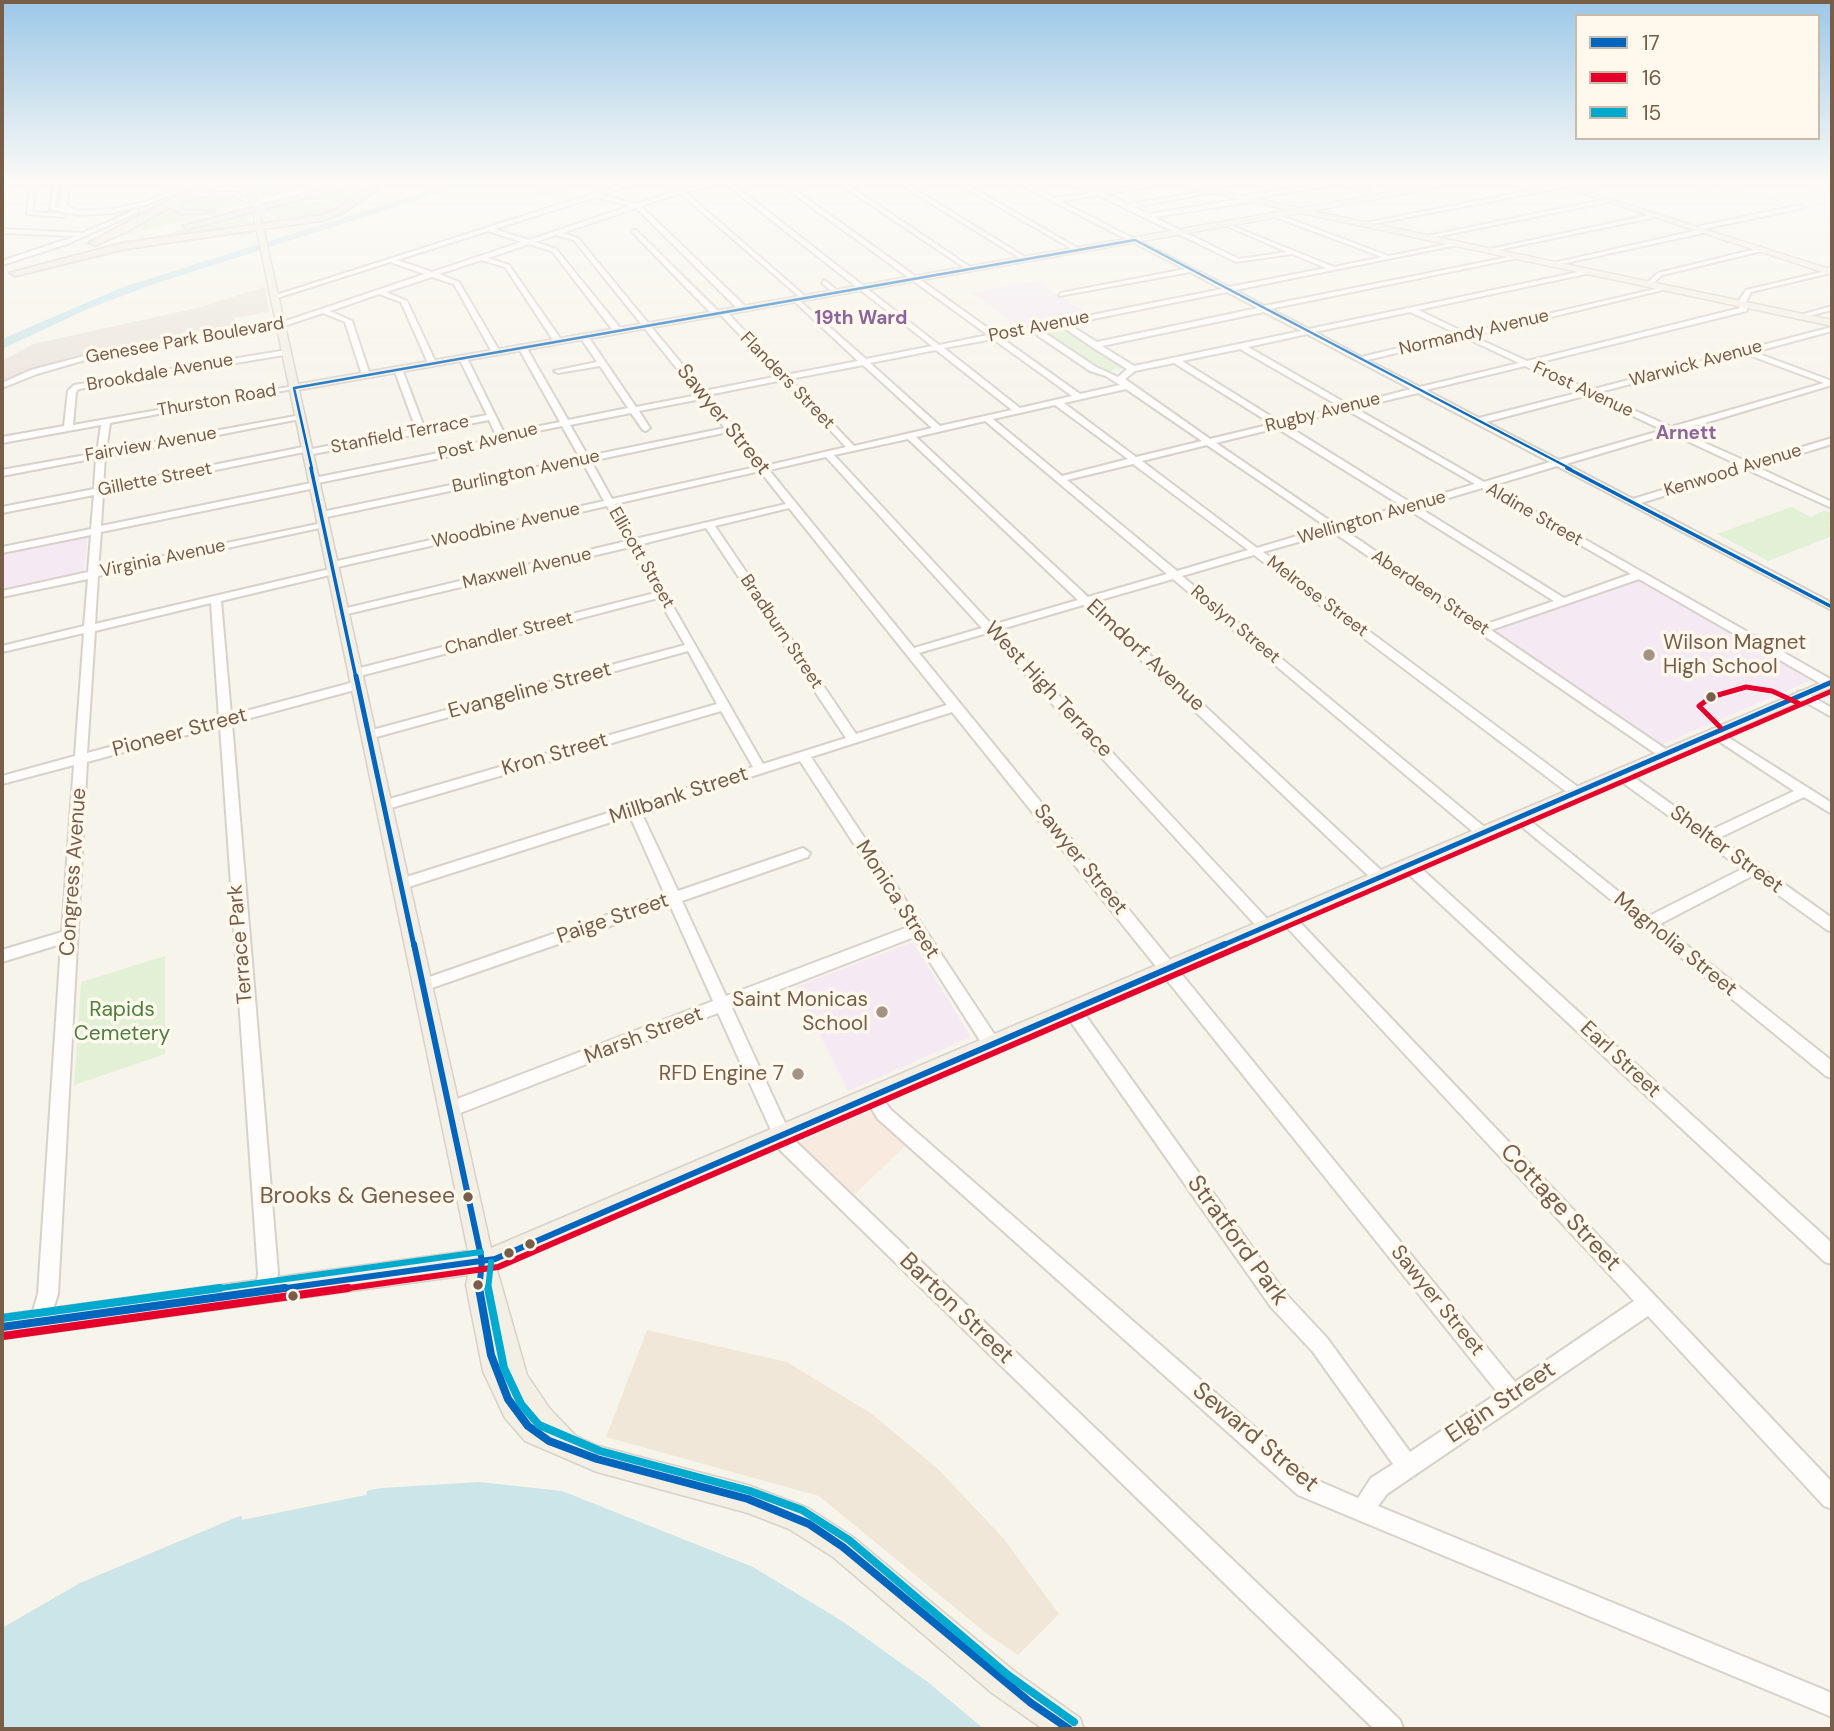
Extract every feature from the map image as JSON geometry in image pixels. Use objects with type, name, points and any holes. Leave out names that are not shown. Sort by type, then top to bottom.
[{"type":"highway","points":[[2,275],[42,261]]},
{"type":"highway","points":[[14,271],[48,261]]},
{"type":"highway","points":[[14,271],[52,261]]},
{"type":"highway","points":[[14,271],[57,261]]},
{"type":"main road","points":[[266,261],[482,1261],[479,1293],[491,1355],[503,1389],[520,1418],[534,1432],[549,1441],[566,1445],[597,1459],[748,1499],[799,1518],[843,1547],[1003,1682],[1069,1729]]},
{"type":"main road","name":"Thurston Road","points":[[294,388],[1015,261]]},
{"type":"main road","points":[[1536,261],[1832,323]]},
{"type":"main road","points":[[1796,261],[1830,271]]},
{"type":"main road","points":[[2,1327],[500,1257],[1831,683]]},
{"type":"street","points":[[275,297],[388,261]]},
{"type":"street","points":[[392,261],[457,283],[496,352]]},
{"type":"street","name":"Genesee Park Boulevard","points":[[2,386],[34,372],[84,358],[281,325],[472,261]]},
{"type":"street","points":[[490,261],[506,266],[558,341]]},
{"type":"street","points":[[563,261],[618,331]]},
{"type":"street","name":"Sawyer Street","points":[[594,261],[1513,1395]]},
{"type":"street","name":"Flanders Street","points":[[665,261],[852,449]]},
{"type":"street","points":[[693,261],[743,309]]},
{"type":"street","points":[[757,261],[938,429]]},
{"type":"street","points":[[827,261],[1018,411]]},
{"type":"street","points":[[891,261],[1079,397]]},
{"type":"street","points":[[958,261],[970,269]]},
{"type":"street","points":[[1174,261],[1832,607]]},
{"type":"street","points":[[1311,261],[1333,269]]},
{"type":"street","name":"Post Avenue","points":[[2,550],[465,450],[501,436],[1374,261]]},
{"type":"street","points":[[1095,345],[1500,261]]},
{"type":"street","points":[[1552,264],[1566,261]]},
{"type":"street","points":[[1649,284],[1660,274],[1715,261]]},
{"type":"street","points":[[1061,295],[1192,270]]},
{"type":"street","name":"Rugby Avenue","points":[[1060,479],[1744,309],[1742,302],[1748,291],[1830,271]]},
{"type":"street","points":[[1109,374],[1588,272]]},
{"type":"street","points":[[824,282],[836,292]]},
{"type":"street","name":"Normandy Avenue","points":[[1361,359],[1668,288]]},
{"type":"street","points":[[379,292],[404,302],[432,363]]},
{"type":"street","points":[[1801,316],[1832,308]]},
{"type":"street","name":"Frost Avenue","points":[[1411,310],[1832,505]]},
{"type":"street","points":[[323,311],[348,321],[366,375]]},
{"type":"street","points":[[1060,322],[1132,370]]},
{"type":"street","name":"Aberdeen Street","points":[[1032,328],[1095,370],[1109,374],[1126,385],[1665,755]]},
{"type":"street","name":"Warwick Avenue","points":[[1479,421],[1832,328]]},
{"type":"street","points":[[584,337],[646,428]]},
{"type":"street","name":"Aldine Street","points":[[1239,345],[1831,683]]},
{"type":"street","name":"Ellicott Street","points":[[522,347],[760,769]]},
{"type":"street","points":[[1746,351],[1832,383]]},
{"type":"street","name":"Brookdale Avenue","points":[[68,428],[72,391],[78,387],[287,352]]},
{"type":"street","points":[[463,358],[501,436]]},
{"type":"street","points":[[1175,360],[1562,601]]},
{"type":"street","points":[[558,371],[602,363]]},
{"type":"street","points":[[398,369],[421,430]]},
{"type":"street","points":[[1126,385],[1122,376],[1132,370]]},
{"type":"street","name":"Wellington Avenue","points":[[911,652],[1832,383]]},
{"type":"street","name":"Woodbine Avenue","points":[[2,649],[610,502],[1126,385]]},
{"type":"street","name":"Thurston Road","points":[[2,440],[294,388]]},
{"type":"street","name":"Melrose Street","points":[[1057,402],[1577,793]]},
{"type":"street","name":"Stanfield Terrace","points":[[308,451],[491,417]]},
{"type":"street","name":"Fairview Avenue","points":[[2,473],[301,418]]},
{"type":"street","name":"Roslyn Street","points":[[987,418],[1483,834]]},
{"type":"street","name":"Congress Avenue","points":[[40,1321],[48,1294],[69,936],[106,421]]},
{"type":"street","name":"Burlington Avenue","points":[[323,519],[730,429]]},
{"type":"street","name":"Elmdorf Avenue","points":[[910,436],[1380,878]]},
{"type":"street","name":"Kenwood Avenue","points":[[1633,502],[1832,441]]},
{"type":"street","name":"Gillette Street","points":[[2,510],[308,451]]},
{"type":"street","name":"West High Terrace","points":[[828,454],[1266,927]]},
{"type":"street","name":"Maxwell Avenue","points":[[343,612],[792,506]]},
{"type":"street","name":"Virginia Avenue","points":[[2,594],[323,519]]},
{"type":"street","name":"Bradburn Street","points":[[709,525],[853,739]]},
{"type":"street","points":[[1484,629],[1639,575]]},
{"type":"street","name":"Chandler Street","points":[[357,679],[662,594]]},
{"type":"street","name":"Terrace Park","points":[[216,599],[223,722],[268,1273],[266,1290]]},
{"type":"street","name":"Evangeline Street","points":[[369,735],[691,647]]},
{"type":"street","name":"Pioneer Street","points":[[2,780],[223,722],[357,679]]},
{"type":"street","points":[[1802,695],[1832,713]]},
{"type":"street","name":"Kron Street","points":[[384,805],[725,706]]},
{"type":"street","name":"Millbank Street","points":[[401,884],[955,707]]},
{"type":"street","points":[[1716,733],[1832,809]]},
{"type":"street","name":"Monica Street","points":[[803,755],[992,1045]]},
{"type":"street","name":"Shelter Street","points":[[1620,774],[1832,926]]},
{"type":"street","points":[[1709,837],[1805,791]]},
{"type":"street","name":"Barton Street","points":[[634,811],[781,1136],[789,1148],[1391,1729]]},
{"type":"street","name":"Magnolia Street","points":[[1518,818],[1832,1071]]},
{"type":"street","name":"Paige Street","points":[[423,985],[803,853]]},
{"type":"street","name":"Earl Street","points":[[1408,866],[1832,1255]]},
{"type":"street","points":[[1648,923],[1754,869]]},
{"type":"street","name":"Cottage Street","points":[[1287,918],[1832,1498]]},
{"type":"street","name":"Marsh Street","points":[[450,1109],[917,930]]},
{"type":"street","points":[[2,956],[69,936]]},
{"type":"street","name":"Stratford Park","points":[[1072,1010],[1278,1300],[1321,1345],[1408,1467]]},
{"type":"street","name":"Seward Street","points":[[872,1097],[884,1114],[1312,1490],[1832,1705]]},
{"type":"street","name":"Elgin Street","points":[[1365,1513],[1371,1494],[1649,1303]]},
{"type":"shaded area","points":[[1036,281],[1089,314],[1021,327],[972,293]]},
{"type":"shaded area","points":[[265,287],[269,312],[234,318],[234,329],[70,357],[2,381],[2,361],[33,344],[197,308]]},
{"type":"shaded area","points":[[87,536],[84,572],[2,590],[2,553]]},
{"type":"shaded area","name":"Wilson Magnet High School","points":[[1638,578],[1814,679],[1661,745],[1491,631]]},
{"type":"shaded area","name":"Saint Monicas School","points":[[913,942],[971,1037],[848,1091],[796,987]]},
{"type":"shaded area","points":[[868,1112],[875,1114],[908,1143],[851,1198],[799,1146],[800,1142]]},
{"type":"shaded area","points":[[647,1330],[787,1362],[872,1414],[938,1469],[1004,1539],[1059,1614],[1018,1655],[987,1634],[819,1496],[606,1437]]},
{"type":"green space","points":[[1062,325],[1127,367],[1107,372],[1098,370],[1038,330]]},
{"type":"green space","points":[[1791,507],[1811,517],[1823,511],[1832,512],[1832,523],[1828,525],[1832,527],[1832,536],[1768,561],[1717,534]]},
{"type":"green space","name":"Rapids Cemetery","points":[[165,956],[165,1054],[74,1085],[81,982]]},
{"type":"water","points":[[206,261],[227,261],[90,308],[2,349],[2,339],[123,287]]},
{"type":"water","points":[[479,1482],[562,1491],[753,1567],[842,1621],[929,1683],[984,1729],[2,1729],[2,1628],[80,1583],[237,1517],[382,1488]]},
{"type":"pier","points":[[368,1486],[366,1495],[242,1520],[242,1512]]},
{"type":"transit line","name":"17","points":[[294,388],[1017,261]]},
{"type":"transit line","name":"17","points":[[1174,261],[1832,607]]},
{"type":"transit line","name":"17","points":[[294,388],[482,1261],[478,1285],[491,1355],[508,1399],[528,1426],[549,1441],[597,1459],[748,1499],[809,1524],[843,1547],[1031,1703],[1069,1729]]},
{"type":"transit line","name":"17","points":[[2,1327],[495,1259],[1832,682]]},
{"type":"transit line","name":"16","points":[[1720,727],[1699,706],[1711,697],[1746,687],[1772,691],[1798,703]]},
{"type":"transit line","name":"16","points":[[3,1336],[498,1267],[1832,691]]},
{"type":"transit line","name":"15","points":[[2,1318],[481,1252]]},
{"type":"transit line","name":"15","points":[[491,1262],[487,1285],[504,1368],[521,1404],[539,1425],[600,1451],[750,1491],[802,1510],[849,1540],[1008,1675],[1074,1722]]},
{"type":"place","name":"Wilson Magnet High School","points":[[1649,655]]},
{"type":"place","name":"Saint Monicas School","points":[[882,1012]]},
{"type":"place","name":"RFD Engine 7","points":[[798,1074]]},
{"type":"place","name":"Brooks & Genesee","points":[[468,1197]]},
{"type":"district","name":"19th Ward","points":[[861,319]]},
{"type":"district","name":"Arnett","points":[[1686,434]]}]
